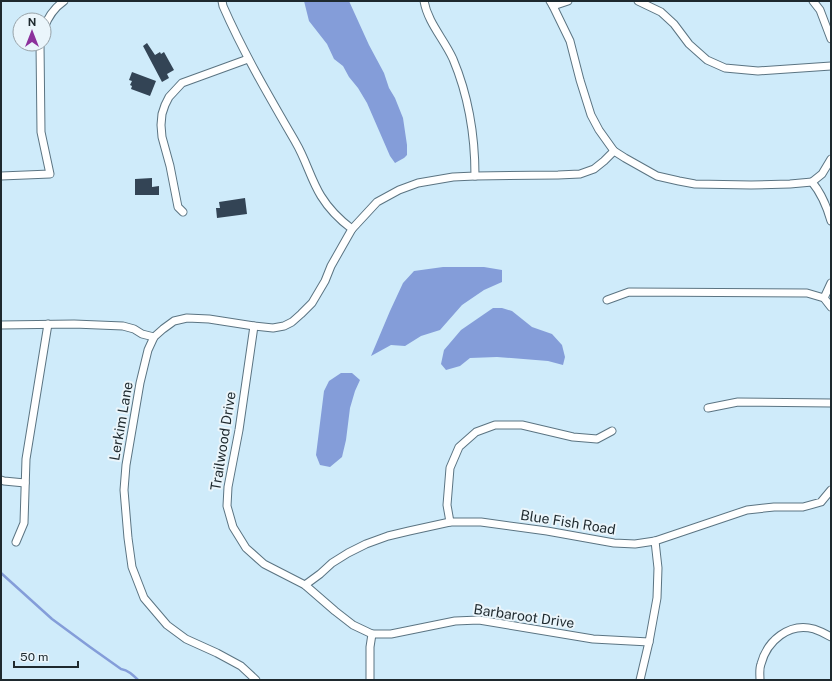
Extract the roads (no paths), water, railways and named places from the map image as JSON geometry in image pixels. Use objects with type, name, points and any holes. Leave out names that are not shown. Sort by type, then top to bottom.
[{"type":"street","points":[[52,12],[64,1]]},
{"type":"street","points":[[222,1],[248,59],[297,145],[321,196],[337,216],[352,229]]},
{"type":"street","points":[[424,1],[431,22],[452,57],[465,91],[472,125],[475,153],[475,176]]},
{"type":"street","points":[[568,1],[551,3],[570,41],[591,115],[599,130],[614,151],[625,158],[658,176],[679,181],[695,184],[751,185],[812,182],[822,174],[831,159]]},
{"type":"street","points":[[638,1],[661,12],[674,24],[689,44],[707,60],[725,68],[758,71],[831,66]]},
{"type":"street","points":[[813,1],[820,10],[831,39]]},
{"type":"street","points":[[1,176],[50,174],[41,132],[40,52]]},
{"type":"street","points":[[183,212],[178,207],[170,166],[162,137],[162,114],[165,105],[169,96],[182,84],[248,59]]},
{"type":"street","name":"Lerkim Lane","points":[[256,680],[240,666],[217,653],[186,639],[167,624],[144,598],[132,567],[124,490],[126,466],[140,382],[148,350],[154,337],[174,321],[187,318],[209,319],[273,328],[284,326],[292,322],[302,314],[312,302],[325,281],[338,252],[352,229],[377,202],[399,190],[418,184],[453,177],[580,174],[594,169],[614,151]]},
{"type":"street","points":[[812,182],[820,191],[831,221]]},
{"type":"street","points":[[824,298],[831,283]]},
{"type":"street","points":[[607,300],[629,292],[807,293],[824,298],[831,307]]},
{"type":"street","points":[[16,542],[24,523],[26,458],[48,324]]},
{"type":"street","points":[[1,325],[94,324],[123,326],[154,337]]},
{"type":"street","name":"Trailwood Drive","points":[[254,326],[239,430],[228,487],[227,506],[233,527],[246,548],[264,564],[305,585],[335,612],[354,625],[372,634]]},
{"type":"street","points":[[708,408],[738,402],[831,403]]},
{"type":"street","points":[[450,522],[447,505],[450,468],[459,447],[476,432],[494,425],[522,425],[573,437],[597,439],[612,431]]},
{"type":"street","points":[[1,480],[25,484]]},
{"type":"street","name":"Blue Fish Road","points":[[305,585],[332,563],[366,544],[388,536],[450,522],[481,522],[547,531],[614,543],[635,544],[656,541],[747,510],[774,507],[803,507],[821,502],[831,490]]},
{"type":"street","points":[[640,680],[657,598],[658,568],[656,541]]},
{"type":"street","name":"Barbaroot Drive","points":[[372,634],[391,634],[455,621],[479,620],[593,639],[649,642]]},
{"type":"street","points":[[760,680],[760,666],[765,652],[776,637],[794,628],[803,627],[823,632],[831,637]]},
{"type":"street","points":[[370,680],[370,647],[372,634]]},
{"type":"water","points":[[304,1],[349,1],[369,45],[384,73],[389,88],[395,98],[403,118],[407,145],[407,155],[404,158],[395,163],[390,156],[367,103],[343,66],[334,59],[327,44],[309,21]]},
{"type":"water","points":[[443,267],[484,267],[502,270],[502,282],[484,290],[462,305],[440,330],[421,336],[405,346],[391,345],[371,356],[403,283],[414,271]]},
{"type":"water","points":[[493,308],[502,308],[512,311],[532,327],[552,334],[562,345],[565,357],[563,365],[548,361],[497,357],[470,358],[460,366],[446,370],[441,364],[444,350],[461,330]]},
{"type":"water","points":[[341,373],[352,373],[360,380],[350,408],[346,440],[342,457],[330,467],[320,465],[316,455],[324,391],[329,381]]},
{"type":"waterway","points":[[1,573],[52,619],[121,669],[126,670],[138,680]]}]
